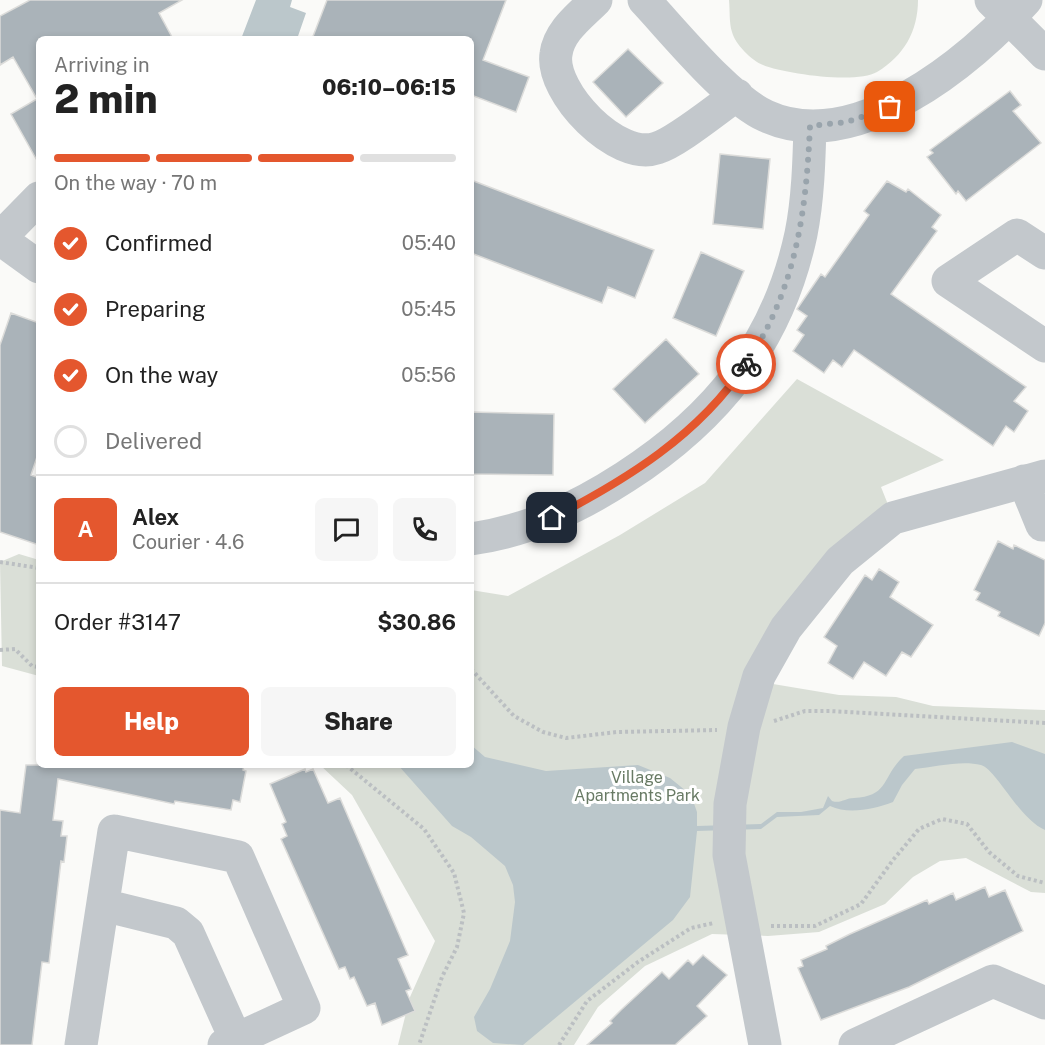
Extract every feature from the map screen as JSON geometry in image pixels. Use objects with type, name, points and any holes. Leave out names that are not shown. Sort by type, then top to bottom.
[{"type":"street","points":[[596,0],[563,33],[556,54],[558,79],[603,135],[629,149],[657,149],[737,95]]},
{"type":"street","points":[[644,0],[737,95],[764,116],[786,123],[810,126],[847,122],[877,113],[904,101],[983,42],[1008,7],[1045,54]]},
{"type":"street","points":[[474,539],[505,534],[552,518],[600,494],[649,462],[694,426],[731,387],[758,346],[778,305],[792,267],[805,202],[810,126]]},
{"type":"street","points":[[36,201],[0,238],[36,265]]},
{"type":"street","points":[[1045,253],[1017,235],[948,281],[1045,346]]},
{"type":"street","points":[[765,1045],[729,855],[730,804],[744,727],[759,676],[786,628],[840,561],[893,518],[1035,479],[1042,525],[1045,525]]},
{"type":"street","points":[[81,1045],[114,831],[238,857],[304,1008],[230,1042],[188,933],[176,923],[103,905]]},
{"type":"street","points":[[855,1045],[993,981],[1045,1003]]},
{"type":"path","points":[[0,562],[36,568]]},
{"type":"path","points":[[0,650],[15,649],[32,666],[36,667]]},
{"type":"path","points":[[350,768],[424,830],[454,873],[464,913],[457,947],[442,977],[419,1045]]},
{"type":"path","points":[[559,1045],[587,1001],[639,962],[691,928],[759,919],[774,928],[816,926],[861,904],[892,860],[919,830],[942,819],[967,824],[988,852],[1018,876],[1045,883]]},
{"type":"green space","points":[[729,0],[918,0],[915,22],[908,42],[887,66],[867,76],[838,77],[787,72],[754,60],[744,52],[734,37],[730,25]]},
{"type":"green space","name":"Village Apartments Park","points":[[797,379],[944,460],[881,487],[889,507],[767,683],[839,695],[896,697],[933,706],[1045,710],[1045,893],[1031,892],[966,858],[940,861],[913,877],[885,904],[819,932],[768,936],[712,934],[645,966],[598,1007],[574,1045],[398,1045],[410,997],[435,941],[352,795],[323,768],[474,768],[474,590],[508,596],[620,535],[705,483]]},
{"type":"green space","points":[[19,554],[36,559],[36,675],[2,666],[0,562]]},
{"type":"shaded area","points":[[256,0],[292,0],[290,7],[306,13],[298,36],[242,36]]},
{"type":"shaded area","points":[[1012,742],[1045,754],[1045,830],[1026,816],[987,768],[965,763],[915,769],[902,785],[893,802],[878,807],[853,811],[830,806],[819,815],[777,817],[761,829],[697,831],[690,897],[673,920],[523,1045],[493,1043],[477,1031],[474,1017],[490,989],[510,941],[515,902],[513,885],[505,866],[471,837],[452,826],[401,768],[474,768],[474,748],[485,757],[546,771],[638,765],[670,778],[691,795],[697,812],[697,826],[761,824],[777,812],[801,812],[823,808],[828,796],[832,801],[838,802],[874,794],[904,756]]},
{"type":"building","points":[[30,0],[182,0],[159,13],[171,36],[36,36],[36,97],[13,57],[0,65],[0,16]]},
{"type":"building","points":[[327,0],[506,0],[483,60],[529,77],[516,112],[474,96],[474,36],[313,36]]},
{"type":"building","points":[[628,49],[663,83],[626,117],[593,82]]},
{"type":"building","points":[[1010,91],[1021,105],[1013,111],[1041,143],[966,201],[958,191],[956,194],[927,157],[933,153],[930,150]]},
{"type":"building","points":[[36,100],[36,159],[11,114]]},
{"type":"building","points":[[720,154],[770,159],[763,229],[713,224]]},
{"type":"building","points":[[474,181],[654,250],[635,298],[608,287],[602,303],[474,254]]},
{"type":"building","points":[[887,181],[906,192],[908,189],[941,215],[932,227],[937,231],[891,294],[1026,387],[1014,401],[1028,411],[1014,432],[1006,426],[993,446],[854,350],[842,367],[833,360],[824,373],[793,351],[804,335],[797,330],[807,316],[797,309],[821,274],[825,277],[869,215],[864,211]]},
{"type":"building","points":[[701,252],[744,271],[716,336],[673,318]]},
{"type":"building","points":[[11,313],[36,322],[36,460],[31,475],[36,477],[36,544],[0,532],[0,345]]},
{"type":"building","points":[[666,339],[699,374],[645,423],[613,389]]},
{"type":"building","points":[[474,412],[554,414],[553,475],[474,474]]},
{"type":"building","points":[[998,541],[1013,549],[1014,545],[1045,560],[1045,623],[1039,636],[998,616],[1000,612],[976,600],[980,593],[974,590]]},
{"type":"building","points":[[879,569],[899,582],[890,597],[933,625],[911,657],[902,652],[886,676],[864,662],[853,679],[828,663],[837,646],[824,637],[865,575],[872,580]]},
{"type":"building","points":[[26,765],[36,765],[36,768],[243,768],[246,771],[240,802],[233,800],[231,810],[175,801],[174,804],[58,779],[53,820],[63,821],[61,836],[67,836],[64,862],[61,861],[49,963],[42,962],[32,1045],[0,1045],[0,810],[20,813]]},
{"type":"building","points":[[305,769],[306,772],[313,769],[328,803],[340,798],[408,955],[398,959],[411,989],[406,991],[415,1011],[382,1025],[375,1003],[367,1006],[354,977],[350,979],[345,967],[339,969],[281,839],[287,836],[282,824],[286,822],[270,784]]},
{"type":"building","points":[[985,887],[989,897],[1005,890],[1023,931],[909,987],[821,1020],[798,968],[803,966],[801,960],[827,949],[826,946],[850,934],[927,900],[929,904],[953,893],[956,900]]},
{"type":"building","points":[[703,955],[727,975],[697,1006],[707,1016],[675,1045],[587,1045],[662,972],[669,979],[688,960],[693,965]]},
{"type":"way so far","points":[[746,364],[758,346],[778,305],[792,267],[801,233],[806,199],[810,126],[847,122],[890,107]]},
{"type":"route","points":[[552,518],[600,494],[649,462],[694,426],[731,387],[746,364]]}]
